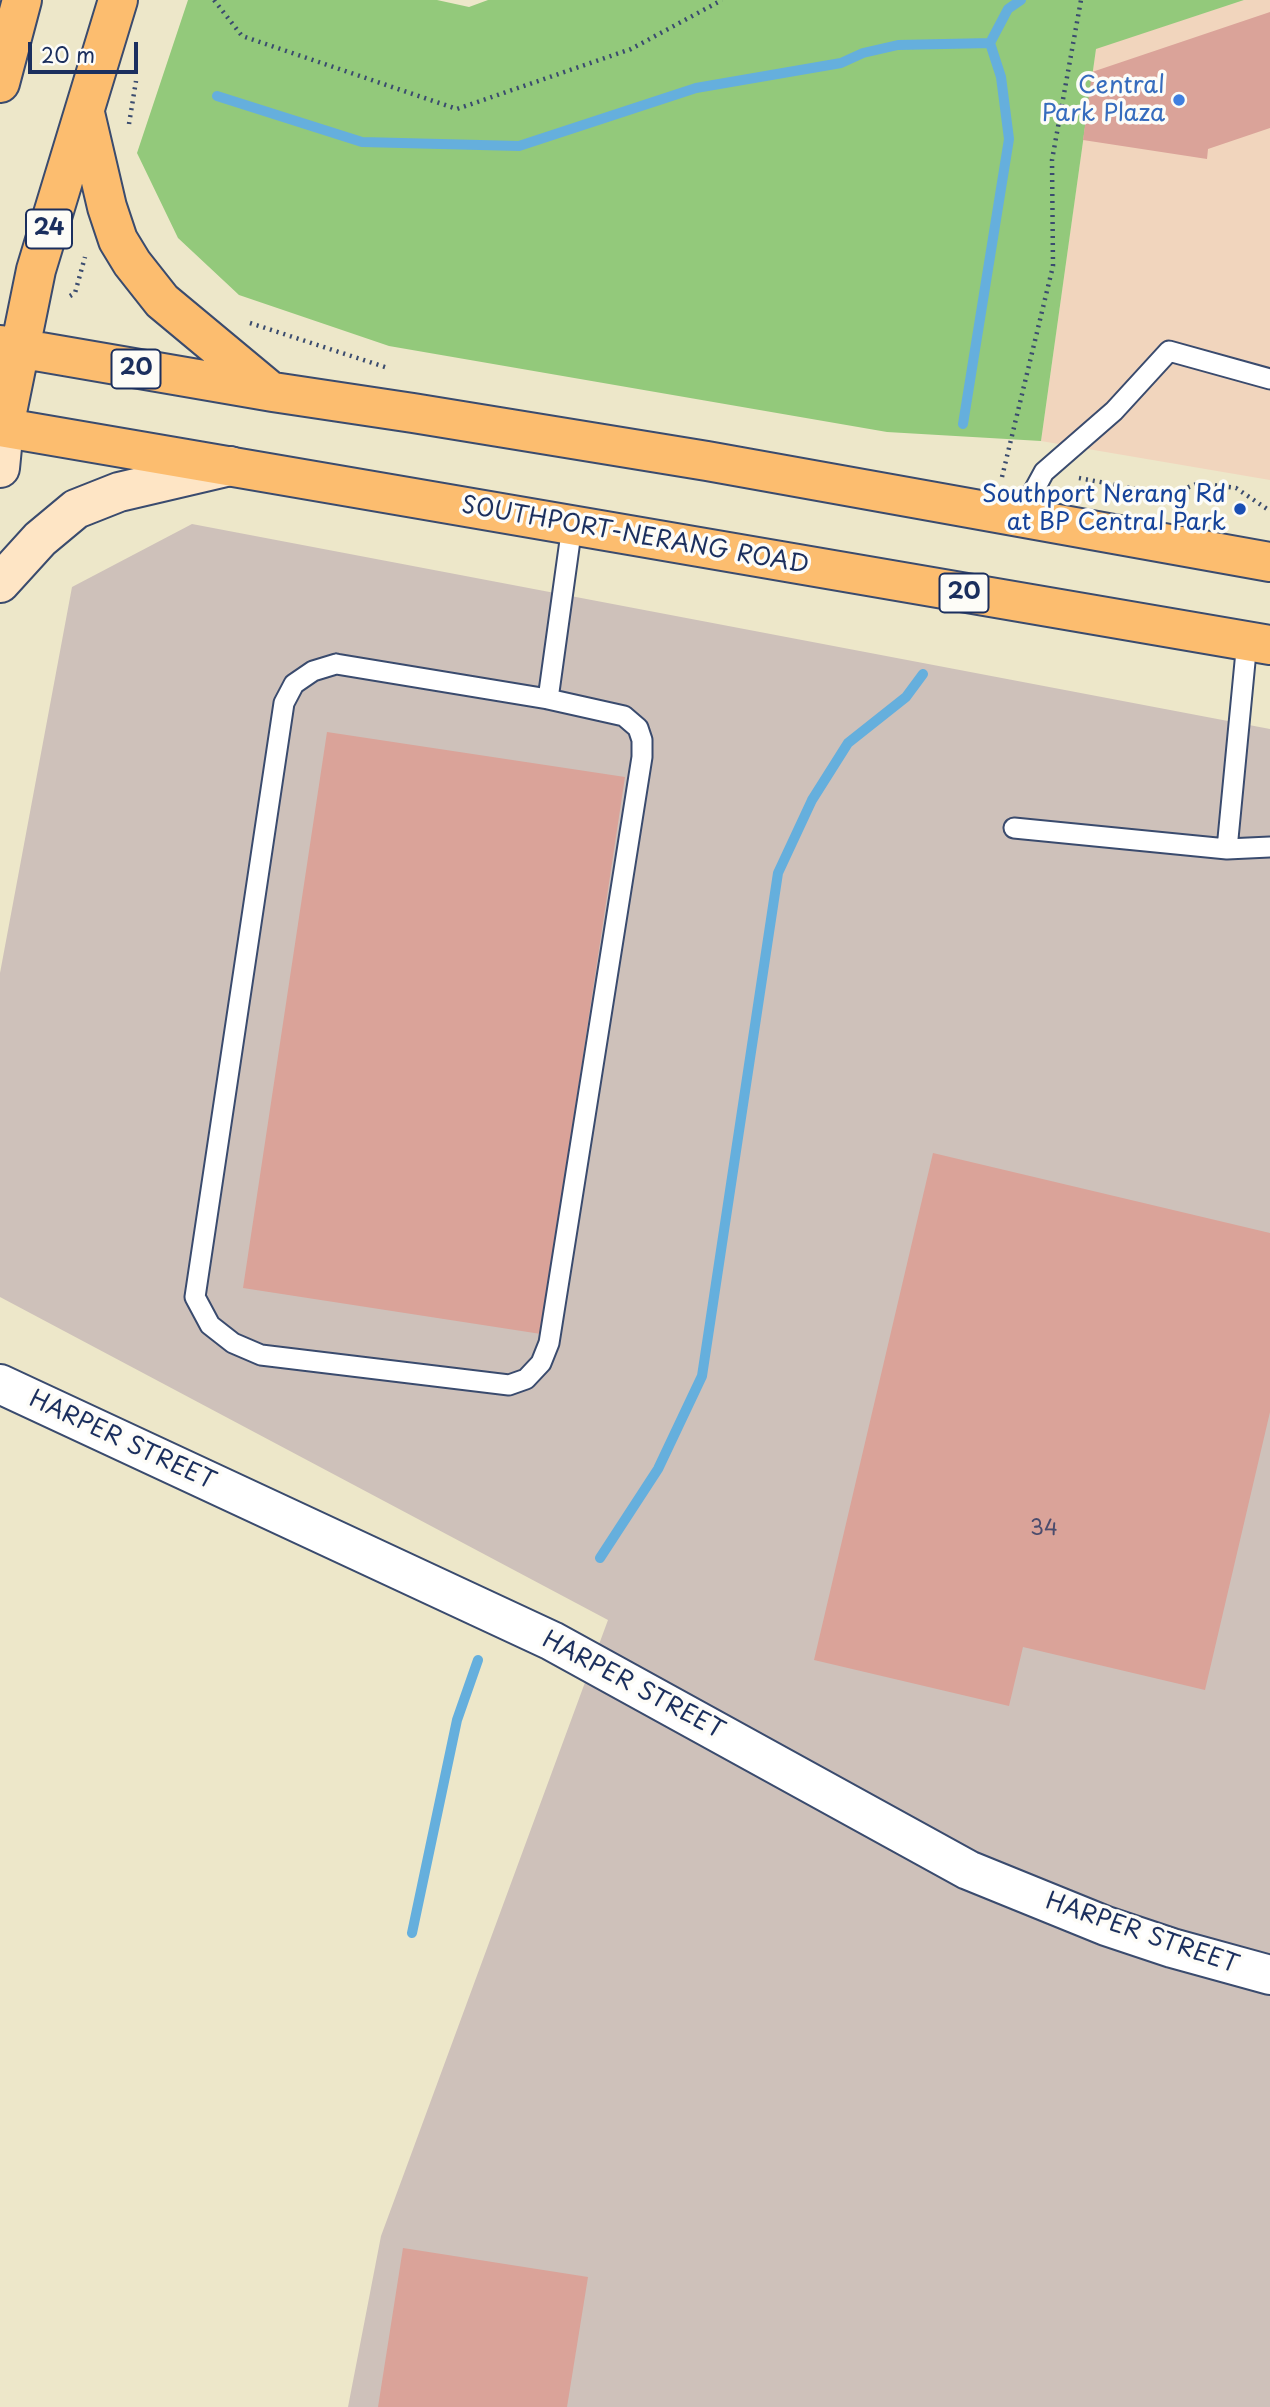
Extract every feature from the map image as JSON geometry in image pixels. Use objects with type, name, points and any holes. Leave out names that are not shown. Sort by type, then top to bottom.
[{"type":"main road","points":[[0,31],[22,0]]},
{"type":"main road","points":[[0,83],[22,0]]},
{"type":"main road","name":"24","points":[[2,427],[10,347],[118,0]]},
{"type":"main road","points":[[84,111],[107,207],[118,240],[132,263],[162,301],[272,393]]},
{"type":"main road","name":"20","points":[[10,347],[272,393],[707,461],[1270,562]]},
{"type":"main road","points":[[0,468],[2,427]]},
{"type":"main road","name":"SOUTHPORT-NERANG ROAD","points":[[2,427],[1258,643]]},
{"type":"main road","points":[[0,583],[40,539],[76,509],[118,492],[232,466]]},
{"type":"street","name":"HARPER STREET","points":[[0,1384],[552,1641],[968,1870],[1107,1926],[1245,1970],[1270,1975]]},
{"type":"lane","points":[[1007,515],[1044,472],[1114,411],[1168,351],[1270,379]]},
{"type":"lane","points":[[548,699],[572,526]]},
{"type":"lane","points":[[1227,849],[1258,643]]},
{"type":"lane","points":[[336,664],[548,699],[624,716],[638,728],[642,740],[640,771],[549,1343],[541,1363],[526,1379],[509,1385],[261,1355],[233,1343],[210,1325],[195,1297],[284,703],[294,684],[313,671],[336,664]]},
{"type":"lane","points":[[1014,828],[1227,849],[1270,847]]},
{"type":"path","points":[[214,0],[242,36],[457,108],[631,49],[722,0]]},
{"type":"path","points":[[1007,515],[1003,476],[1053,266],[1052,160],[1081,0]]},
{"type":"path","points":[[127,134],[136,80]]},
{"type":"path","points":[[66,298],[75,293],[83,259],[88,252]]},
{"type":"path","points":[[238,318],[394,370]]},
{"type":"path","points":[[1044,472],[1169,495],[1199,483],[1236,488],[1270,511]]},
{"type":"path","points":[[989,473],[1003,476]]},
{"type":"shaded area","points":[[1244,0],[1270,0],[1270,480],[1041,441],[1096,48]]},
{"type":"shaded area","points":[[192,524],[1270,729],[1270,2407],[348,2407],[381,2236],[608,1620],[0,1297],[0,973],[72,587]]},
{"type":"green space","points":[[188,0],[437,0],[469,7],[488,0],[1244,0],[1096,49],[1041,441],[887,432],[389,346],[239,295],[178,238],[137,153]]},
{"type":"building","name":"Central Park Plaza","points":[[1270,12],[1270,128],[1208,149],[1207,159],[1083,140],[1092,72]]},
{"type":"building","points":[[327,732],[625,777],[541,1334],[243,1288]]},
{"type":"building","points":[[933,1153],[1270,1233],[1270,1412],[1205,1690],[1023,1647],[1009,1706],[814,1660]]},
{"type":"building","points":[[403,2248],[588,2277],[567,2407],[378,2407]]},
{"type":"waterway","points":[[963,424],[1009,139],[1001,77],[990,43],[1008,9],[1021,0]]},
{"type":"waterway","points":[[217,96],[362,142],[519,146],[696,88],[841,63],[863,53],[898,45],[990,43]]},
{"type":"waterway","points":[[600,1558],[658,1469],[702,1376],[778,873],[812,800],[848,743],[906,697],[923,674]]},
{"type":"waterway","points":[[412,1933],[457,1720],[478,1660]]},
{"type":"place","name":"Central Park Plaza","points":[[1179,100]]},
{"type":"place","name":"Southport Nerang Rd at BP Central Park","points":[[1240,509]]}]
